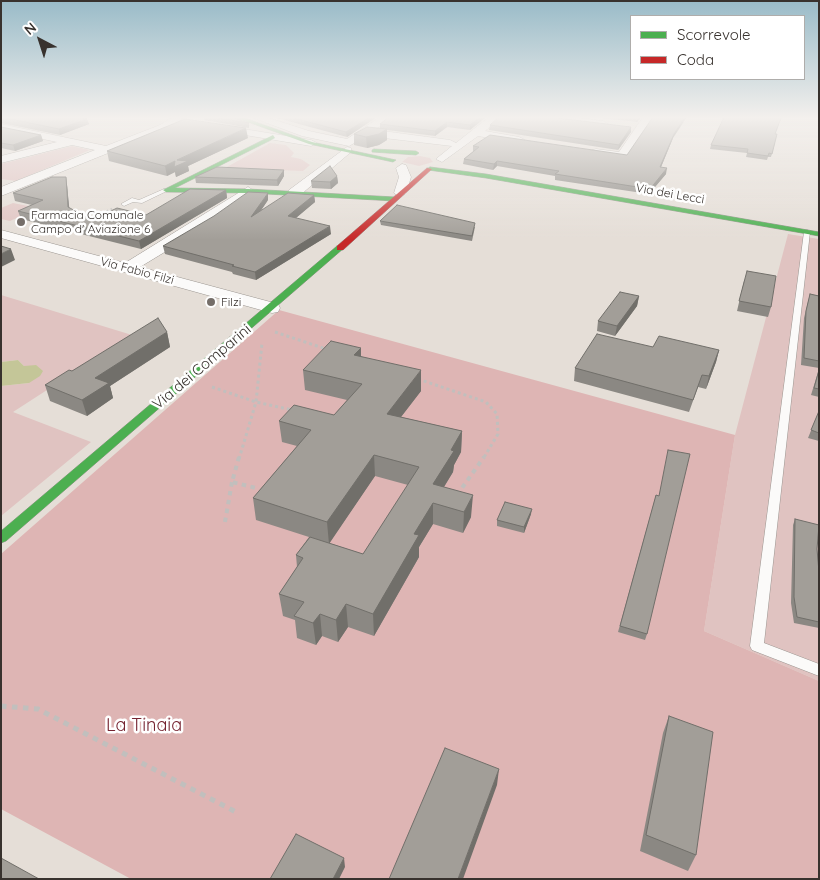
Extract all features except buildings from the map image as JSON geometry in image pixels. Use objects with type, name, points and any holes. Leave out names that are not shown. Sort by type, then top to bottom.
[{"type":"street","points":[[1,192],[88,158]]},
{"type":"street","points":[[166,190],[232,158]]},
{"type":"street","points":[[294,193],[339,158]]},
{"type":"street","points":[[377,158],[398,164]]},
{"type":"street","points":[[166,190],[397,196],[405,177],[398,164],[399,158]]},
{"type":"street","name":"Via dei Lecci","points":[[437,158],[486,176]]},
{"type":"street","points":[[430,169],[447,158]]},
{"type":"street","name":"Via dei Lecci","points":[[398,164],[486,176],[819,234]]},
{"type":"street","name":"Via dei Comparini","points":[[1,538],[272,308],[397,196],[430,169]]},
{"type":"street","points":[[1,181],[23,183]]},
{"type":"street","points":[[128,268],[209,219],[248,191]]},
{"type":"street","name":"Via Fabio Filzi","points":[[1,234],[272,308]]},
{"type":"lane","points":[[124,204],[132,200],[140,202],[166,190]]},
{"type":"lane","points":[[807,232],[757,646],[819,670]]},
{"type":"path","points":[[80,224],[124,204]]},
{"type":"path","points":[[273,332],[328,350]]},
{"type":"path","points":[[224,522],[232,482],[256,402],[263,338]]},
{"type":"path","points":[[411,377],[486,402],[497,414],[498,434],[488,452],[456,496]]},
{"type":"path","points":[[188,378],[256,402],[300,411]]},
{"type":"path","points":[[232,482],[256,488]]},
{"type":"path","points":[[1,706],[38,709],[236,812]]},
{"type":"shaded area","points":[[24,158],[71,158],[16,181],[1,179],[1,164]]},
{"type":"shaded area","points":[[243,158],[296,158],[310,165],[303,171],[225,168]]},
{"type":"shaded area","points":[[407,158],[430,158],[433,162],[419,166],[402,162]]},
{"type":"shaded area","points":[[13,203],[38,208],[10,221],[1,219],[1,208]]},
{"type":"shaded area","points":[[788,234],[819,239],[819,681],[704,631],[735,435]]},
{"type":"shaded area","points":[[1,295],[132,335],[13,412],[91,442],[1,516],[1,386],[29,383],[24,366],[18,360],[1,362]]},
{"type":"shaded area","points":[[18,360],[24,366],[36,365],[43,371],[40,376],[29,383],[1,386],[1,362]]},
{"type":"green space","name":"La Tinaia","points":[[279,310],[735,435],[704,631],[819,681],[819,879],[131,879],[1,809],[1,554]]},
{"type":"traffic: fast","points":[[230,158],[166,190],[248,191],[395,199]]},
{"type":"traffic: fast","points":[[384,158],[393,160]]},
{"type":"traffic: fast","points":[[430,169],[486,176],[819,234]]},
{"type":"traffic: fast","points":[[1,538],[340,248]]},
{"type":"traffic: jam","points":[[340,248],[429,169]]},
{"type":"place","name":"Farmacia Comunale Campo d' Aviazione 6","points":[[21,222]]},
{"type":"place","name":"Filzi","points":[[211,302]]}]
